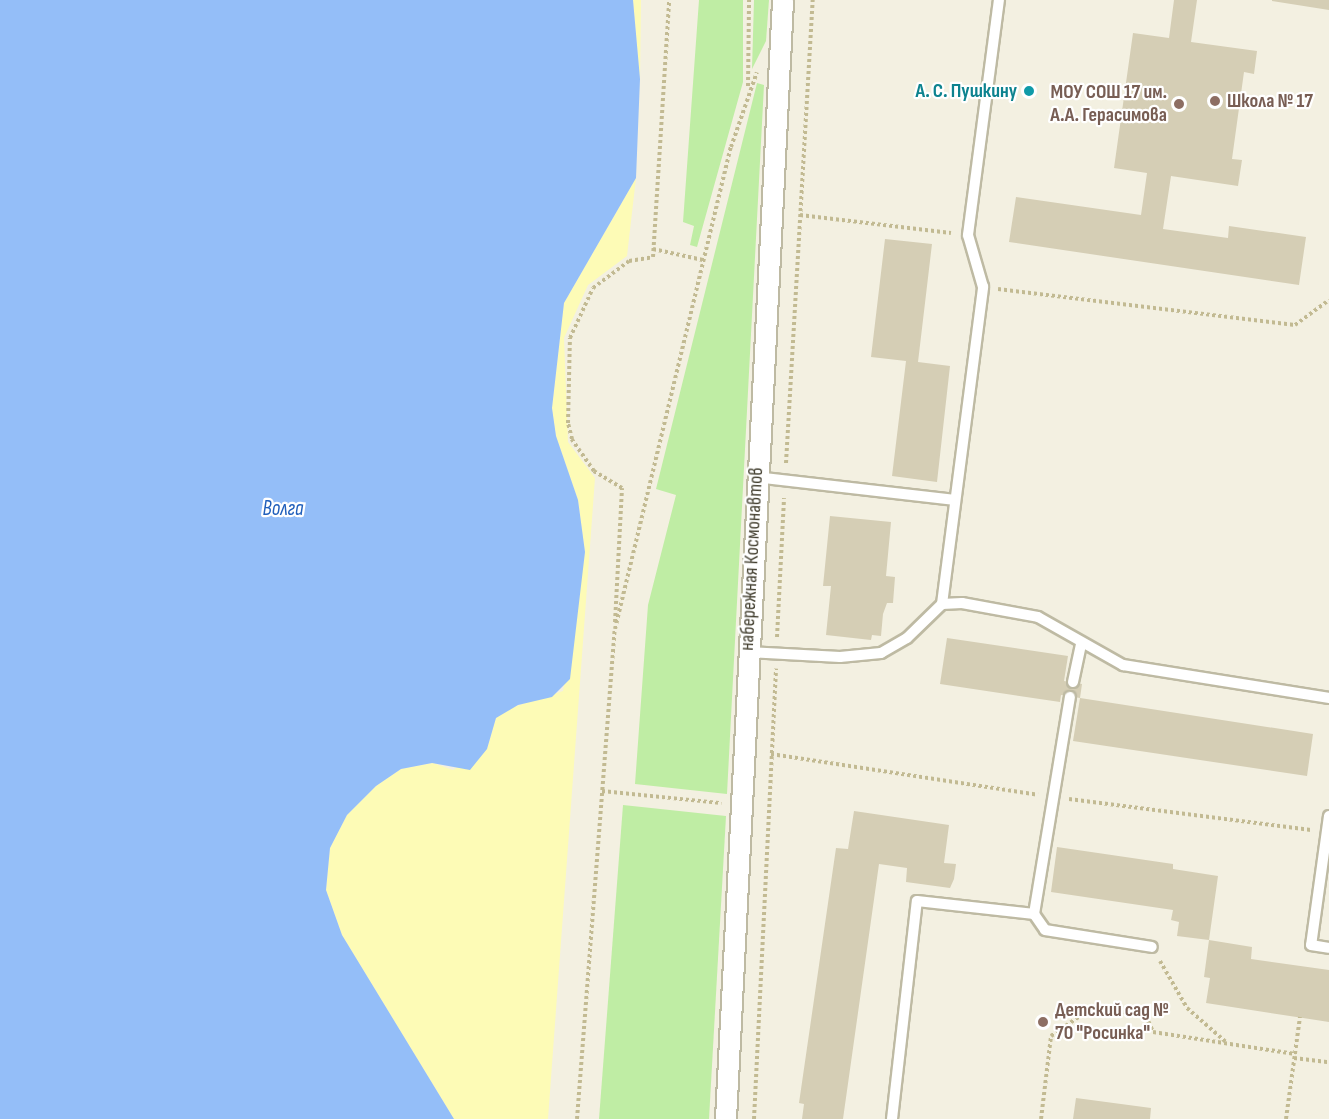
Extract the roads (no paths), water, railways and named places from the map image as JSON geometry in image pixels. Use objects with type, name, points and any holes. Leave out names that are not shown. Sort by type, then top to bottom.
[{"type":"street","name":"набережная Космонавтов","points":[[726,1119],[756,477],[783,0]]},
{"type":"lane","points":[[748,652],[881,653],[907,639],[942,604],[983,287],[968,235],[999,0]]},
{"type":"lane","points":[[756,477],[955,500]]},
{"type":"lane","points":[[942,604],[962,603],[1038,617],[1081,644],[1123,665],[1329,698]]},
{"type":"lane","points":[[1073,682],[1081,644]]},
{"type":"lane","points":[[1070,697],[1034,914],[1045,930],[1152,947]]},
{"type":"lane","points":[[1329,816],[1311,945],[1329,948]]},
{"type":"lane","points":[[892,1119],[917,901],[1034,914]]},
{"type":"water","name":"Волга","points":[[0,0],[633,0],[640,79],[636,178],[564,303],[552,408],[556,436],[578,500],[585,552],[570,679],[552,697],[518,705],[496,718],[487,749],[470,770],[432,763],[401,769],[376,786],[347,815],[330,848],[326,890],[342,935],[454,1119],[0,1119]]},
{"type":"place","name":"А. С. Пушкину","points":[[1029,91]]},
{"type":"place","name":"Школа № 17","points":[[1215,101]]},
{"type":"place","name":"МОУ СОШ 17 им. А.А. Герасимова","points":[[1179,104]]},
{"type":"place","name":"Детский сад № 70 \"Росинка\"","points":[[1043,1022]]}]
